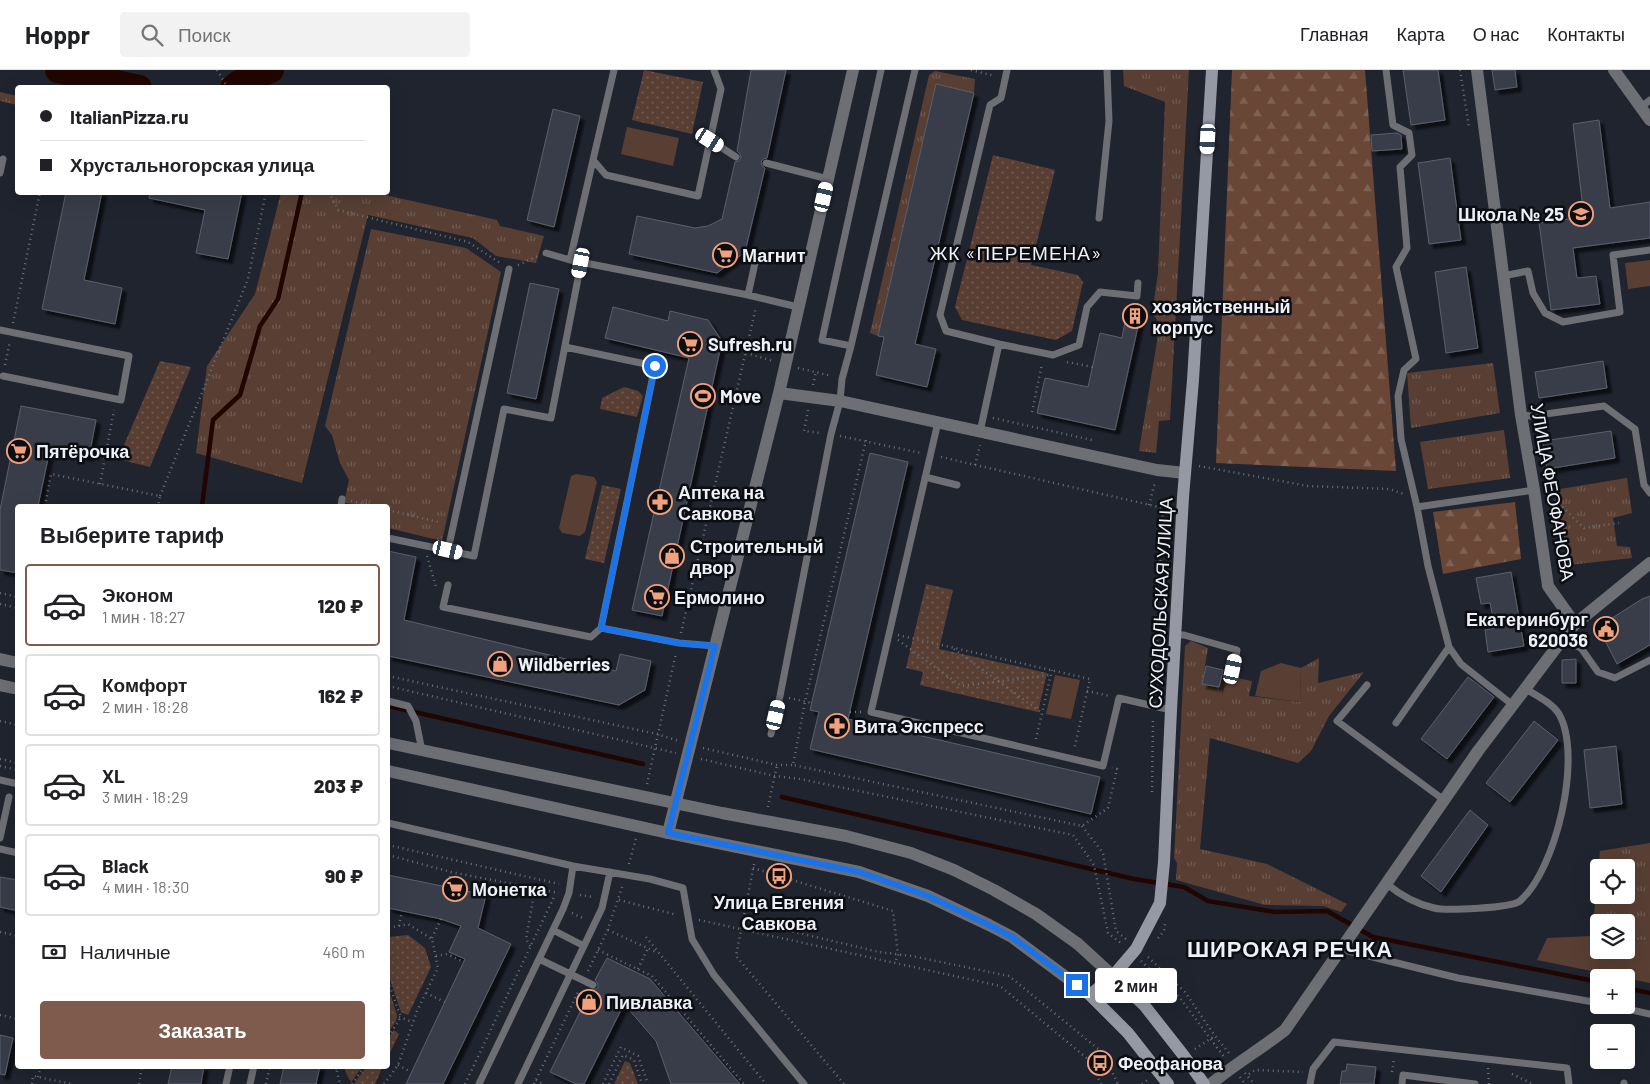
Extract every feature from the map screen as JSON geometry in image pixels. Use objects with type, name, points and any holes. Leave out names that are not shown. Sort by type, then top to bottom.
[{"type":"main road","name":"СУХОДОЛЬСКАЯ УЛИЦА","points":[[1090,995],[1113,976],[1136,948],[1160,903],[1212,70]]},
{"type":"main road","points":[[1113,976],[1144,1005],[1204,1084]]},
{"type":"main road","points":[[1090,995],[1128,1033],[1168,1084]]},
{"type":"street","points":[[668,833],[779,393],[853,70]]},
{"type":"street","name":"УЛИЦА ФЕОФАНОВА","points":[[1477,70],[1521,415],[1548,586],[1575,624]]},
{"type":"street","points":[[1614,70],[1646,104],[1650,120]]},
{"type":"street","points":[[779,393],[840,401],[1157,470],[1186,468]]},
{"type":"street","points":[[1211,1084],[1237,1063],[1285,1030],[1339,949],[1478,751],[1514,706],[1562,640],[1575,624],[1650,563]]},
{"type":"street","points":[[0,659],[15,662]]},
{"type":"street","points":[[0,685],[15,688]]},
{"type":"street","points":[[390,743],[675,804],[846,836],[912,853],[954,870],[1036,914],[1078,944],[1113,976]]},
{"type":"street","points":[[390,771],[668,833],[859,872],[928,896],[1012,937],[1090,995]]},
{"type":"lane","points":[[570,260],[614,70]]},
{"type":"lane","points":[[593,160],[606,174],[698,196],[722,89],[714,70]]},
{"type":"lane","points":[[851,346],[822,340],[881,70]]},
{"type":"lane","points":[[771,734],[831,434],[840,401],[842,378],[915,70]]},
{"type":"lane","points":[[1007,70],[1001,98],[990,105],[940,315],[946,331],[1053,355],[1079,345],[1087,307],[1100,292],[1137,296],[1138,283]]},
{"type":"lane","points":[[1099,218],[1109,121],[1107,70]]},
{"type":"lane","points":[[1386,70],[1393,125],[1409,133],[1412,155],[1400,167],[1407,248],[1396,267],[1416,359],[1404,370],[1398,396],[1401,439],[1417,507],[1428,566],[1449,647],[1461,664],[1514,706]]},
{"type":"lane","points":[[710,140],[736,156]]},
{"type":"lane","points":[[0,173],[3,159]]},
{"type":"lane","points":[[766,163],[828,179]]},
{"type":"lane","points":[[1503,276],[1528,271],[1533,293],[1546,313],[1563,322],[1620,312],[1613,255],[1650,250]]},
{"type":"lane","points":[[546,253],[581,263],[748,295],[798,307]]},
{"type":"lane","points":[[748,295],[757,254]]},
{"type":"lane","points":[[390,538],[474,556],[504,409],[551,418],[581,263]]},
{"type":"lane","points":[[448,550],[509,269]]},
{"type":"lane","points":[[0,330],[130,356],[121,400],[3,376]]},
{"type":"lane","points":[[982,432],[999,344]]},
{"type":"lane","points":[[448,585],[442,608],[590,637],[601,628],[655,366],[565,347]]},
{"type":"lane","points":[[1521,415],[1531,416],[1604,406],[1635,429],[1644,485],[1650,494]]},
{"type":"lane","points":[[938,422],[871,712],[1103,766],[1119,698],[1171,710]]},
{"type":"lane","points":[[925,477],[958,485]]},
{"type":"lane","points":[[1417,507],[1534,490]]},
{"type":"lane","points":[[601,628],[678,643],[715,646]]},
{"type":"lane","points":[[1176,635],[1184,635],[1237,650],[1233,669]]},
{"type":"lane","points":[[1562,640],[1581,648],[1598,672],[1615,678],[1650,660]]},
{"type":"lane","points":[[1396,722],[1449,647]]},
{"type":"lane","points":[[1367,684],[1337,722],[1444,800]]},
{"type":"lane","points":[[1386,884],[1398,894],[1435,908],[1484,908],[1518,903],[1530,891],[1540,875],[1560,826],[1567,773],[1567,747],[1564,727],[1558,713],[1545,700],[1526,689]]},
{"type":"lane","points":[[390,702],[408,706],[416,721],[422,751]]},
{"type":"lane","points":[[0,780],[15,783]]},
{"type":"lane","points":[[0,838],[9,797]]},
{"type":"lane","points":[[390,823],[573,866],[650,879],[683,888],[692,939],[714,975],[804,1084]]},
{"type":"lane","points":[[0,849],[15,852]]},
{"type":"lane","points":[[479,1084],[563,908],[570,890],[573,866]]},
{"type":"lane","points":[[518,1084],[602,908],[610,872]]},
{"type":"lane","points":[[552,930],[584,946]]},
{"type":"lane","points":[[1339,949],[1458,978],[1590,1001]]},
{"type":"lane","points":[[539,959],[593,985]]},
{"type":"lane","points":[[1635,1011],[1650,1014]]},
{"type":"lane","points":[[1310,1084],[1312,1069],[1334,1042],[1567,1068],[1568,1084]]},
{"type":"lane","points":[[226,1084],[229,1069]]},
{"type":"lane","points":[[250,1084],[253,1069]]},
{"type":"lane","points":[[1402,1084],[1403,1074],[1475,1084]]},
{"type":"path","points":[[217,70],[226,85]]},
{"type":"path","points":[[971,70],[994,76]]},
{"type":"path","points":[[3,376],[39,195]]},
{"type":"path","points":[[158,504],[248,280],[265,195]]},
{"type":"path","points":[[330,195],[338,210],[468,242],[509,269],[546,253]]},
{"type":"path","points":[[658,734],[758,298]]},
{"type":"path","points":[[1032,412],[1044,358]]},
{"type":"path","points":[[1063,361],[1093,367]]},
{"type":"path","points":[[812,392],[816,372]]},
{"type":"path","points":[[810,402],[804,431],[866,440],[1163,508],[1153,706],[1152,793]]},
{"type":"path","points":[[100,484],[115,410],[106,408]]},
{"type":"path","points":[[984,416],[1099,442]]},
{"type":"path","points":[[975,465],[982,432]]},
{"type":"path","points":[[794,764],[805,702],[866,440]]},
{"type":"path","points":[[1186,468],[1308,486],[1390,489],[1415,498]]},
{"type":"path","points":[[1149,505],[1157,470]]},
{"type":"path","points":[[44,504],[51,474],[160,496]]},
{"type":"path","points":[[342,502],[358,504]]},
{"type":"path","points":[[390,510],[438,522]]},
{"type":"path","points":[[426,554],[442,608]]},
{"type":"path","points":[[0,593],[15,596]]},
{"type":"path","points":[[0,604],[15,607]]},
{"type":"path","points":[[889,633],[1090,679],[1072,758]]},
{"type":"path","points":[[889,633],[962,686],[1050,675]]},
{"type":"path","points":[[952,648],[1042,713]]},
{"type":"path","points":[[1033,750],[1052,670]]},
{"type":"path","points":[[390,676],[658,734],[690,745],[777,765],[794,764],[1082,826],[1103,853],[1116,931],[1145,954],[1185,992],[1215,1036],[1254,1084]]},
{"type":"path","points":[[1087,691],[1119,698]]},
{"type":"path","points":[[780,696],[812,703]]},
{"type":"path","points":[[0,721],[15,724]]},
{"type":"path","points":[[0,759],[15,762]]},
{"type":"path","points":[[765,821],[777,765]]},
{"type":"path","points":[[0,766],[15,769]]},
{"type":"path","points":[[1082,826],[1108,808],[1117,769],[1103,766]]},
{"type":"path","points":[[626,876],[636,839]]},
{"type":"path","points":[[390,845],[602,898]]},
{"type":"path","points":[[757,850],[736,956],[844,1084]]},
{"type":"path","points":[[390,856],[451,872],[535,889],[556,893],[570,890]]},
{"type":"path","points":[[754,868],[893,911],[898,954],[895,964]]},
{"type":"path","points":[[448,887],[451,872]]},
{"type":"path","points":[[530,946],[526,939],[535,889]]},
{"type":"path","points":[[465,1084],[556,893]]},
{"type":"path","points":[[611,899],[742,930],[1000,986],[1089,1060],[1101,1084]]},
{"type":"path","points":[[563,908],[659,953]]},
{"type":"path","points":[[399,926],[402,911]]},
{"type":"path","points":[[384,1084],[398,1065],[413,1022],[438,968],[432,938],[441,919]]},
{"type":"path","points":[[744,920],[879,952],[912,956],[1009,976],[1102,1052],[1118,1084]]},
{"type":"path","points":[[390,928],[408,924],[432,938]]},
{"type":"path","points":[[0,932],[15,935]]},
{"type":"path","points":[[646,937],[766,1084]]},
{"type":"path","points":[[638,969],[648,948]]},
{"type":"path","points":[[598,950],[652,976],[744,1084]]},
{"type":"path","points":[[436,956],[446,954],[464,962]]},
{"type":"path","points":[[390,987],[400,1015],[399,1020],[390,1033]]},
{"type":"path","points":[[426,993],[445,1002]]},
{"type":"path","points":[[0,1015],[15,1018]]},
{"type":"path","points":[[400,1017],[413,1022]]},
{"type":"path","points":[[603,1084],[621,1047],[638,1056],[648,1084]]},
{"type":"path","points":[[1391,1078],[1395,1049]]},
{"type":"path","points":[[609,1084],[623,1055],[634,1060],[642,1084]]},
{"type":"path","points":[[1487,1059],[1489,1084]]},
{"type":"path","points":[[398,1065],[411,1072]]},
{"type":"path","points":[[38,1077],[40,1069]]},
{"type":"path","points":[[139,1084],[142,1069]]},
{"type":"path","points":[[266,1084],[269,1069]]},
{"type":"path","points":[[338,1069],[340,1084]]},
{"type":"path","points":[[352,1084],[363,1069]]},
{"type":"path","points":[[1510,1072],[1533,1084]]},
{"type":"path","points":[[32,1084],[34,1076],[72,1084]]},
{"type":"path","points":[[536,1080],[543,1084]]},
{"type":"green space","points":[[644,70],[703,82],[692,134],[632,120]]},
{"type":"green space","points":[[1123,70],[1189,70],[1170,420],[1159,421],[1156,453],[1139,451],[1160,323],[1152,314],[1158,273],[1165,102],[1124,86]]},
{"type":"green space","points":[[1232,70],[1365,70],[1396,471],[1216,463]]},
{"type":"green space","points":[[935,71],[975,79],[974,93],[936,84],[878,336],[870,333],[929,75]]},
{"type":"green space","points":[[0,92],[15,96],[15,105],[0,101]]},
{"type":"green space","points":[[627,127],[679,138],[673,166],[621,154]]},
{"type":"green space","points":[[993,155],[1055,170],[1031,265],[1078,275],[1083,282],[1072,331],[1056,340],[962,320],[955,307]]},
{"type":"green space","points":[[280,195],[385,195],[497,220],[500,226],[544,236],[536,263],[496,256],[473,238],[368,215],[302,483],[196,453],[207,366],[255,294]]},
{"type":"green space","points":[[371,229],[466,248],[501,272],[442,541],[390,528],[390,504],[344,503],[349,480],[340,463],[332,435],[325,426]]},
{"type":"green space","points":[[1650,260],[1650,286],[1628,289],[1625,263]]},
{"type":"green space","points":[[160,361],[191,367],[150,467],[118,459]]},
{"type":"green space","points":[[1493,363],[1500,413],[1411,428],[1407,373]]},
{"type":"green space","points":[[624,387],[638,391],[643,396],[637,417],[600,409],[602,398]]},
{"type":"green space","points":[[1504,430],[1510,478],[1428,489],[1420,442]]},
{"type":"green space","points":[[576,474],[594,477],[597,482],[585,532],[580,536],[562,533],[559,528],[571,476]]},
{"type":"green space","points":[[1627,478],[1632,513],[1613,518],[1617,546],[1630,547],[1632,558],[1569,565],[1554,490]]},
{"type":"green space","points":[[602,485],[621,489],[604,563],[585,559]]},
{"type":"green space","points":[[1515,502],[1521,559],[1443,574],[1433,512]]},
{"type":"green space","points":[[926,584],[953,590],[939,649],[1047,673],[1038,712],[920,685],[923,672],[906,668]]},
{"type":"green space","points":[[1191,641],[1208,648],[1202,684],[1222,675],[1252,681],[1249,696],[1300,702],[1301,668],[1319,658],[1318,683],[1364,672],[1329,716],[1311,751],[1298,763],[1210,738],[1200,849],[1267,864],[1347,904],[1341,912],[1323,906],[1265,905],[1176,880],[1177,863],[1174,858],[1185,646]]},
{"type":"green space","points":[[1281,663],[1301,668],[1300,702],[1255,696],[1261,671]]},
{"type":"green space","points":[[1055,675],[1080,680],[1071,719],[1046,714]]},
{"type":"green space","points":[[1650,843],[1650,941],[1635,940],[1635,914],[1594,914],[1595,904],[1635,904],[1635,859],[1599,859],[1600,851]]},
{"type":"green space","points":[[408,935],[425,948],[431,967],[408,1015],[401,1012],[390,980],[390,937]]},
{"type":"green space","points":[[1590,936],[1590,959],[1635,959],[1635,940],[1650,941],[1650,983],[1635,980],[1635,969],[1590,969],[1590,971],[1537,960],[1547,938]]},
{"type":"green space","points":[[390,993],[397,1015],[396,1021],[390,1030]]},
{"type":"green space","points":[[394,1030],[399,1034],[390,1053],[390,1035]]},
{"type":"green space","points":[[625,1061],[630,1063],[638,1084],[614,1084]]},
{"type":"green space","points":[[345,1069],[361,1069],[351,1082]]},
{"type":"green space","points":[[365,1069],[382,1069],[375,1084],[354,1084]]},
{"type":"building","points":[[751,70],[786,70],[767,158],[761,162],[765,168],[745,252],[717,273],[629,254],[637,216],[695,228],[708,226],[722,219],[735,162],[741,158],[737,151]]},
{"type":"building","points":[[1403,70],[1438,70],[1445,120],[1411,125]]},
{"type":"building","points":[[1492,70],[1515,70],[1517,87],[1495,90]]},
{"type":"building","points":[[936,84],[974,93],[915,344],[936,349],[927,387],[876,375],[884,337],[878,336]]},
{"type":"building","points":[[553,109],[580,116],[554,227],[527,220]]},
{"type":"building","points":[[1599,120],[1610,208],[1650,202],[1650,238],[1573,248],[1577,278],[1596,276],[1600,304],[1551,310],[1539,223],[1584,217],[1573,124]]},
{"type":"building","points":[[1397,133],[1401,135],[1402,149],[1372,151],[1371,135]]},
{"type":"building","points":[[1450,158],[1461,240],[1429,244],[1418,163]]},
{"type":"building","points":[[65,195],[101,195],[84,280],[122,288],[115,324],[42,309]]},
{"type":"building","points":[[150,195],[241,195],[228,259],[196,253],[205,210],[149,198]]},
{"type":"building","points":[[1466,267],[1478,348],[1446,353],[1435,272]]},
{"type":"building","points":[[530,283],[559,289],[536,399],[507,393]]},
{"type":"building","points":[[613,307],[668,321],[670,311],[708,320],[722,341],[662,616],[632,610],[689,358],[605,338]]},
{"type":"building","points":[[1127,310],[1141,313],[1115,430],[1037,413],[1045,378],[1088,387],[1100,333],[1122,338]]},
{"type":"building","points":[[1603,361],[1607,388],[1539,398],[1535,372]]},
{"type":"building","points":[[21,406],[96,420],[89,457],[50,449],[38,504],[15,504],[15,572],[0,570],[0,510]]},
{"type":"building","points":[[1611,431],[1615,458],[1547,469],[1543,441]]},
{"type":"building","points":[[870,453],[908,462],[848,719],[1100,777],[1091,814],[810,749],[819,712],[810,710]]},
{"type":"building","points":[[390,551],[416,557],[404,620],[616,671],[620,654],[651,661],[645,690],[619,705],[390,656]]},
{"type":"building","points":[[1511,572],[1524,646],[1488,652],[1485,630],[1495,628],[1490,603],[1481,604],[1476,578]]},
{"type":"building","points":[[1650,596],[1650,645],[1617,664],[1598,627],[1642,599]]},
{"type":"building","points":[[1576,659],[1576,683],[1562,683],[1562,660]]},
{"type":"building","points":[[1206,666],[1223,670],[1219,687],[1202,684]]},
{"type":"building","points":[[1468,677],[1494,697],[1447,759],[1421,739]]},
{"type":"building","points":[[1534,721],[1558,740],[1510,802],[1486,783]]},
{"type":"building","points":[[1616,746],[1622,804],[1590,808],[1584,750]]},
{"type":"building","points":[[1470,810],[1488,825],[1441,892],[1421,876]]},
{"type":"building","points":[[390,875],[486,895],[478,928],[511,944],[443,1084],[406,1084],[465,959],[449,952],[461,926],[441,919],[390,908]]},
{"type":"building","points":[[0,877],[15,880],[15,910],[0,907]]},
{"type":"building","points":[[607,958],[650,979],[740,1084],[671,1084],[656,1041],[624,1004],[584,1084],[576,1084],[550,1072],[591,990],[598,988],[595,980]]},
{"type":"building","points":[[0,1035],[13,1038],[5,1075],[0,1074]]},
{"type":"building","points":[[1347,1064],[1376,1067],[1374,1084],[1340,1084],[1342,1071],[1346,1071]]},
{"type":"building","points":[[171,1069],[204,1069],[201,1084],[168,1084]]},
{"type":"building","points":[[283,1069],[319,1069],[316,1084],[280,1084]]},
{"type":"waterway","points":[[58,70],[126,85]]},
{"type":"waterway","points":[[237,85],[271,70]]},
{"type":"waterway","points":[[202,504],[213,420],[240,395],[260,326],[278,299],[301,195]]},
{"type":"waterway","points":[[390,706],[643,764]]},
{"type":"waterway","points":[[782,797],[1134,879],[1184,887],[1208,901],[1275,912],[1327,911],[1373,937],[1590,980]]},
{"type":"waterway","points":[[1635,990],[1650,993]]},
{"type":"place","name":"Школа № 25","points":[[1581,214]]},
{"type":"place","name":"Магнит","points":[[725,255]]},
{"type":"place","name":"хозяйственный корпус","points":[[1135,316]]},
{"type":"place","name":"Sufresh.ru","points":[[690,344]]},
{"type":"place","name":"Move","points":[[703,396]]},
{"type":"place","name":"Пятёрочка","points":[[19,451]]},
{"type":"place","name":"Аптека на Савкова","points":[[660,502]]},
{"type":"place","name":"Строительный двор","points":[[672,556]]},
{"type":"place","name":"Ермолино","points":[[657,597]]},
{"type":"place","name":"Екатеринбург 620036","points":[[1606,629]]},
{"type":"place","name":"Wildberries","points":[[500,664]]},
{"type":"place","name":"Вита Экспресс","points":[[837,726]]},
{"type":"place","name":"Улица Евгения Савкова","points":[[779,876]]},
{"type":"place","name":"Монетка","points":[[455,889]]},
{"type":"place","name":"Пивлавка","points":[[589,1002]]},
{"type":"place","name":"Феофанова","points":[[1100,1063]]},
{"type":"district","name":"ЖК «ПЕРЕМЕНА»","points":[[1016,252]]},
{"type":"district","name":"ШИРОКАЯ РЕЧКА","points":[[1290,948]]},
{"type":"route","points":[[655,366],[601,628],[678,643],[715,646],[668,833],[859,872],[928,896],[1012,937],[1077,985]]}]
